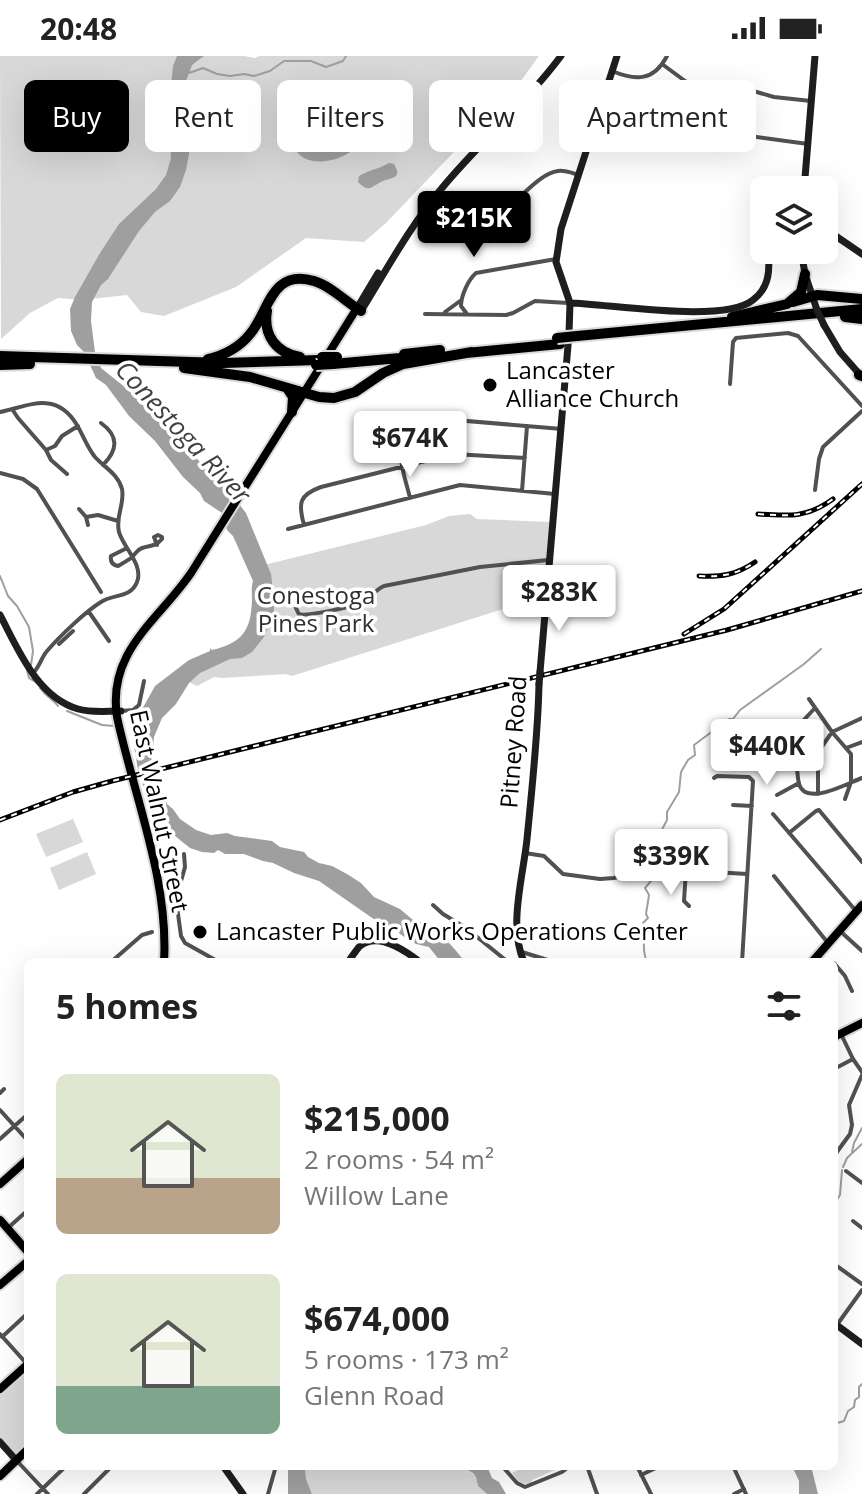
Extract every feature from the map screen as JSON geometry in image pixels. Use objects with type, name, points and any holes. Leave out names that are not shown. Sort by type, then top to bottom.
[{"type":"highway","points":[[787,304],[801,292],[805,274]]},
{"type":"highway","points":[[166,364],[207,359],[232,350],[253,330],[271,295],[281,286],[294,281],[319,283],[358,311]]},
{"type":"highway","points":[[319,361],[294,356],[273,343],[266,321],[267,308],[273,297],[289,285],[310,283],[358,311]]},
{"type":"highway","points":[[578,339],[719,319],[822,295],[862,299]]},
{"type":"highway","points":[[607,333],[862,314]]},
{"type":"highway","points":[[335,360],[862,314]]},
{"type":"highway","points":[[166,364],[239,375],[325,398],[355,392],[403,364],[558,341]]},
{"type":"highway","points":[[0,349],[66,360]]},
{"type":"highway","points":[[0,360],[261,363],[472,352]]},
{"type":"highway","points":[[285,387],[293,397],[292,412]]},
{"type":"main road","points":[[358,311],[441,189],[527,97],[559,56]]},
{"type":"main road","points":[[609,80],[617,56]]},
{"type":"main road","points":[[805,176],[815,56]]},
{"type":"main road","points":[[556,259],[559,237],[586,152]]},
{"type":"main road","points":[[838,238],[862,254]]},
{"type":"main road","name":"Pitney Road","points":[[522,958],[516,927],[562,429],[570,303],[556,267],[556,259]]},
{"type":"main road","points":[[570,303],[679,311],[726,310],[750,302],[762,291],[767,281],[769,264]]},
{"type":"main road","points":[[803,264],[824,325],[840,352],[861,376]]},
{"type":"main road","points":[[654,309],[665,301],[679,311]]},
{"type":"main road","name":"East Walnut Street","points":[[166,958],[169,928],[163,886],[119,711],[122,682],[131,654],[185,588],[358,311]]},
{"type":"main road","name":"East Walnut Street","points":[[264,461],[292,412],[307,393]]},
{"type":"main road","points":[[0,615],[33,673],[51,694],[72,707],[119,711]]},
{"type":"main road","points":[[816,958],[859,908]]},
{"type":"main road","points":[[352,958],[362,946],[379,942],[399,947],[414,958]]},
{"type":"main road","points":[[838,1035],[862,1023]]},
{"type":"main road","points":[[0,1184],[24,1163]]},
{"type":"main road","points":[[0,1220],[24,1247]]},
{"type":"main road","points":[[0,1285],[24,1264]]},
{"type":"main road","points":[[838,1327],[862,1344]]},
{"type":"main road","points":[[0,1389],[24,1368]]},
{"type":"main road","points":[[0,1442],[16,1460]]},
{"type":"main road","points":[[0,1476],[24,1453]]},
{"type":"main road","points":[[226,1470],[243,1494]]},
{"type":"street","points":[[612,71],[641,77],[653,73],[667,56]]},
{"type":"street","points":[[662,64],[685,81],[701,88],[743,88],[769,96],[811,101]]},
{"type":"street","points":[[756,137],[808,144]]},
{"type":"street","points":[[514,202],[555,171],[564,170],[579,175]]},
{"type":"street","points":[[442,314],[461,299],[476,273],[556,259]]},
{"type":"street","points":[[461,299],[461,306],[467,314]]},
{"type":"street","points":[[425,314],[510,314],[537,301],[570,303]]},
{"type":"street","points":[[730,384],[733,342],[736,338],[788,333],[798,336],[862,409],[823,447],[815,490]]},
{"type":"street","points":[[0,412],[34,403],[53,405],[68,414],[78,426],[90,451],[113,474],[121,487],[119,534],[138,575],[135,587],[126,594],[104,600],[89,612],[45,653],[33,673]]},
{"type":"street","points":[[12,409],[51,460],[67,474]]},
{"type":"street","points":[[415,416],[420,426]]},
{"type":"street","points":[[410,498],[400,454],[408,435],[420,426],[438,419],[562,429]]},
{"type":"street","points":[[101,423],[112,433],[115,444],[111,457],[103,465]]},
{"type":"street","points":[[46,450],[78,426]]},
{"type":"street","points":[[522,491],[527,426]]},
{"type":"street","points":[[304,525],[300,504],[310,491],[321,487],[458,453],[525,458]]},
{"type":"street","points":[[0,473],[23,479],[37,489],[101,592]]},
{"type":"street","points":[[288,529],[460,485],[555,494]]},
{"type":"street","points":[[79,509],[88,525]]},
{"type":"street","points":[[86,517],[98,515],[118,521]]},
{"type":"street","points":[[127,548],[113,555],[112,562],[118,566],[140,549],[157,545]]},
{"type":"street","points":[[296,608],[302,615],[320,613],[360,604],[384,586],[480,567],[549,560]]},
{"type":"street","points":[[89,612],[109,641]]},
{"type":"street","points":[[119,711],[133,710],[139,705],[144,681]]},
{"type":"street","points":[[809,699],[851,754],[851,782],[845,799]]},
{"type":"street","points":[[774,769],[786,739],[815,708]]},
{"type":"street","points":[[814,758],[832,732],[862,718]]},
{"type":"street","points":[[772,735],[793,743],[799,783],[807,793],[831,791],[862,778]]},
{"type":"street","points":[[846,748],[862,742]]},
{"type":"street","points":[[818,771],[818,794]]},
{"type":"street","points":[[714,778],[751,779],[753,784],[742,958]]},
{"type":"street","points":[[777,795],[799,783]]},
{"type":"street","points":[[733,805],[752,806]]},
{"type":"street","points":[[789,833],[817,810],[862,862]]},
{"type":"street","points":[[773,814],[859,908]]},
{"type":"street","points":[[525,853],[544,856],[563,874],[600,879],[645,868],[747,874]]},
{"type":"street","points":[[184,854],[185,867],[176,899],[181,936],[185,943],[212,958]]},
{"type":"street","points":[[686,870],[684,901],[689,906]]},
{"type":"street","points":[[774,876],[828,943]]},
{"type":"street","points":[[433,905],[503,958]]},
{"type":"street","points":[[839,931],[861,953]]},
{"type":"street","points":[[116,958],[142,935],[152,932]]},
{"type":"street","points":[[849,949],[854,944]]},
{"type":"street","points":[[520,952],[540,958]]},
{"type":"street","points":[[821,952],[829,958]]},
{"type":"street","points":[[838,967],[852,991]]},
{"type":"street","points":[[838,1037],[862,1074],[849,1105],[850,1134],[838,1150]]},
{"type":"street","points":[[838,1067],[853,1059]]},
{"type":"street","points":[[0,1110],[24,1137]]},
{"type":"street","points":[[0,1139],[24,1117]]},
{"type":"street","points":[[846,1171],[862,1183]]},
{"type":"street","points":[[7,1228],[24,1213]]},
{"type":"street","points":[[853,1221],[862,1228]]},
{"type":"street","points":[[838,1267],[862,1287],[838,1321]]},
{"type":"street","points":[[24,1316],[1,1336],[24,1361]]},
{"type":"street","points":[[16,1460],[24,1469]]},
{"type":"street","points":[[25,1470],[48,1494]]},
{"type":"street","points":[[37,1494],[62,1470]]},
{"type":"street","points":[[84,1494],[108,1470]]},
{"type":"street","points":[[268,1494],[275,1470]]},
{"type":"street","points":[[506,1470],[525,1487],[565,1470]]},
{"type":"street","points":[[588,1470],[597,1494]]},
{"type":"street","points":[[639,1470],[651,1494]]},
{"type":"street","points":[[641,1475],[652,1470]]},
{"type":"street","points":[[734,1494],[745,1492],[735,1470]]},
{"type":"green space","points":[[0,56],[539,56],[521,80],[429,80],[429,152],[454,152],[364,242],[306,238],[236,287],[164,316],[141,312],[127,295],[82,300],[58,298],[30,313],[1,339]]},
{"type":"green space","name":"Conestoga Pines Park","points":[[470,514],[477,519],[550,522],[547,595],[292,676],[214,677],[197,686],[181,678],[254,631],[264,565],[426,525],[449,516]]},
{"type":"green space","points":[[73,819],[83,842],[46,857],[36,834]]},
{"type":"green space","points":[[87,852],[96,874],[59,890],[50,868]]},
{"type":"green space","points":[[24,1368],[24,1453],[16,1460],[0,1442],[0,1389]]},
{"type":"green space","points":[[305,1470],[467,1470],[476,1477],[478,1486],[487,1494],[312,1494]]},
{"type":"green space","points":[[518,1470],[554,1470],[525,1484],[512,1473]]},
{"type":"shaded area","points":[[177,56],[204,56],[192,65],[186,80],[172,80]]},
{"type":"shaded area","points":[[171,152],[189,152],[180,187],[139,231],[92,302],[95,352],[101,368],[175,435],[225,486],[246,513],[271,574],[274,611],[264,637],[252,652],[200,673],[162,718],[154,737],[151,764],[154,775],[167,804],[180,819],[196,830],[211,835],[227,833],[272,841],[280,847],[304,852],[319,863],[347,874],[374,897],[421,922],[449,943],[462,958],[438,958],[429,947],[416,944],[395,928],[388,929],[319,881],[244,854],[225,854],[218,850],[214,853],[202,852],[190,848],[150,807],[138,770],[132,734],[136,720],[155,686],[189,660],[210,651],[210,648],[231,644],[243,634],[250,620],[253,581],[233,536],[227,530],[222,513],[204,501],[155,441],[129,416],[106,385],[96,378],[71,331],[70,309],[119,224],[156,189],[166,175]]},
{"type":"shaded area","points":[[350,152],[327,161],[306,159],[298,153]]},
{"type":"shaded area","points":[[389,163],[394,164],[396,176],[368,188],[358,182],[359,176]]},
{"type":"shaded area","points":[[288,1470],[305,1470],[312,1494],[288,1494]]},
{"type":"shaded area","points":[[467,1470],[489,1470],[506,1494],[487,1494],[478,1486],[473,1473]]},
{"type":"shaded area","points":[[794,1470],[812,1470],[818,1494],[799,1494],[799,1481]]},
{"type":"waterway","points":[[189,73],[203,68],[217,74],[254,76],[270,71],[284,61],[311,61],[326,67],[343,61],[346,56]]},
{"type":"waterway","points":[[0,576],[8,596],[29,627],[33,651],[31,665]]},
{"type":"waterway","points":[[650,862],[651,853],[667,820],[667,812],[679,792],[681,772],[695,755],[694,745],[733,719],[740,710],[821,649]]},
{"type":"waterway","points":[[27,670],[29,678],[37,683]]},
{"type":"waterway","points":[[40,688],[58,706]]},
{"type":"waterway","points":[[67,711],[102,725],[114,726]]},
{"type":"waterway","points":[[646,958],[643,923],[648,918],[649,895],[645,888],[651,881],[650,875]]},
{"type":"waterway","points":[[852,1152],[862,1128]]},
{"type":"waterway","points":[[843,1167],[847,1158],[862,1144]]},
{"type":"waterway","points":[[838,1198],[842,1170]]},
{"type":"waterway","points":[[838,1423],[844,1421],[848,1411],[854,1407],[862,1384]]},
{"type":"railway","points":[[684,634],[724,609],[862,484]]},
{"type":"railway","points":[[758,514],[797,514],[815,510],[833,499]]},
{"type":"railway","points":[[699,576],[728,574],[755,562]]},
{"type":"railway","points":[[0,820],[73,792],[112,781],[727,630],[862,591]]},
{"type":"place","name":"Lancaster Alliance Church","points":[[490,385]]},
{"type":"place","name":"Lancaster Public Works Operations Center","points":[[200,932]]},
{"type":"water label","name":"Conestoga River","points":[[183,432]]}]
